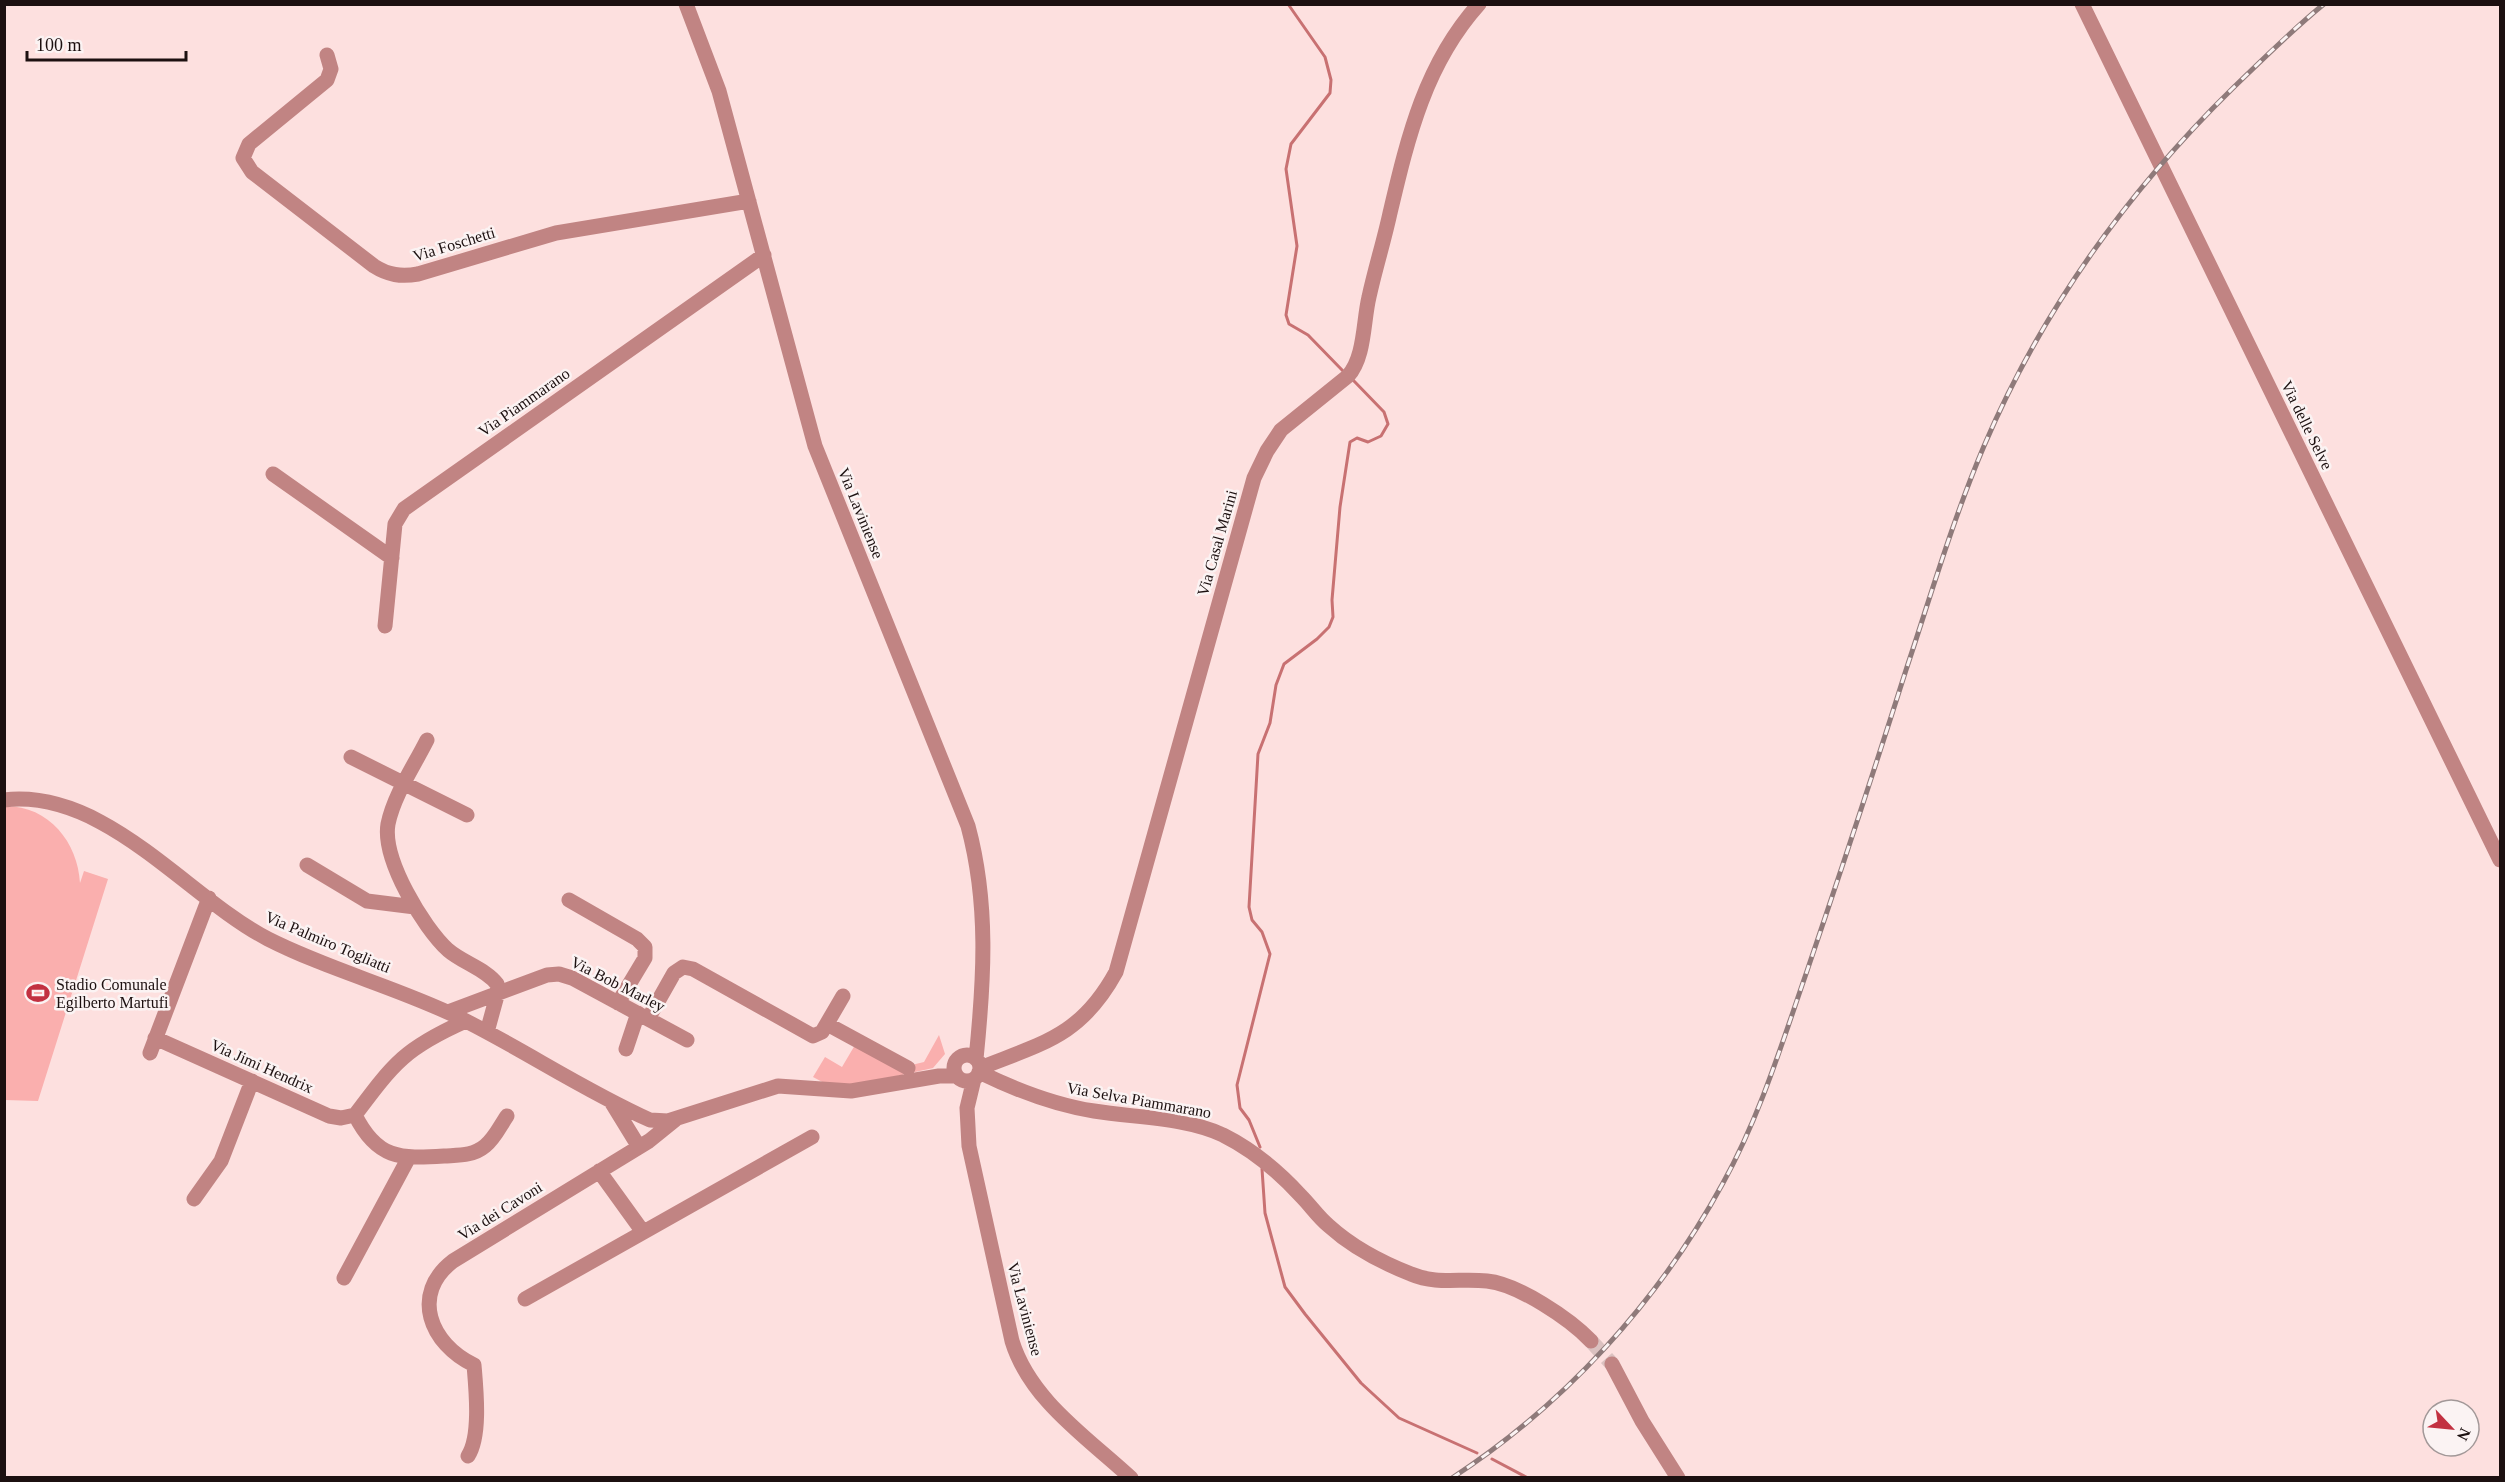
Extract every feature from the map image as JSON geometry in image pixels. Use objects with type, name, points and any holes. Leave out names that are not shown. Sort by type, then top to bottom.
[{"type":"street","name":"Via Laviniense","points":[[686,4],[719,91],[815,446],[968,826],[977,866],[983,916],[984,975],[978,1034],[968,1069],[967,1108],[970,1153],[1012,1341],[1019,1362],[1048,1402],[1131,1478]]},
{"type":"street","name":"Via Casal Marini","points":[[968,1069],[1052,1039],[1071,1029],[1095,1004],[1116,972],[1254,478],[1267,451],[1281,430],[1348,376],[1355,365],[1369,298],[1415,114],[1434,70],[1460,28],[1479,4]]},
{"type":"street","name":"Via delle Selve","points":[[2082,4],[2500,860]]},
{"type":"street","name":"Via Foschetti","points":[[327,55],[332,69],[327,80],[249,144],[243,158],[255,174],[374,266],[388,273],[405,276],[418,274],[556,233],[749,201]]},
{"type":"street","name":"Via Piammarano","points":[[385,626],[395,524],[406,507],[764,255]]},
{"type":"street","points":[[273,474],[392,558]]},
{"type":"street","points":[[427,740],[390,815],[387,837],[395,864],[416,907],[445,947],[494,980],[498,995],[487,1032]]},
{"type":"street","points":[[351,757],[467,815]]},
{"type":"street","name":"Via Palmiro Togliatti","points":[[4,800],[42,801],[95,821],[141,847],[252,929],[280,945],[448,1012],[612,1102],[650,1120],[675,1120],[778,1086],[851,1091],[968,1069]]},
{"type":"street","points":[[308,865],[367,901],[416,907]]},
{"type":"street","name":"Via Jimi Hendrix","points":[[209,898],[153,1046],[252,1081],[332,1117],[355,1115]]},
{"type":"street","points":[[568,900],[637,939],[645,947],[645,958],[618,1003]]},
{"type":"street","points":[[626,1048],[643,1016],[680,968],[686,967],[808,1034],[820,1034],[843,996]]},
{"type":"street","name":"Via Bob Marley","points":[[448,1012],[547,975],[559,974],[687,1040]]},
{"type":"street","points":[[466,1021],[424,1040],[403,1056],[355,1115],[364,1131],[381,1148],[393,1155],[408,1159],[475,1152],[491,1140],[507,1116]]},
{"type":"street","points":[[827,1024],[908,1068]]},
{"type":"street","name":"Via Selva Piammarano","points":[[968,1069],[1020,1091],[1073,1107],[1190,1124],[1217,1132],[1264,1161],[1297,1191],[1324,1222],[1349,1241],[1419,1277],[1443,1282],[1481,1280],[1500,1284],[1557,1314],[1591,1341]]},
{"type":"street","points":[[194,1199],[221,1161],[252,1081]]},
{"type":"street","name":"Via Palmiro Togliatti","points":[[612,1102],[639,1147]]},
{"type":"street","name":"Via dei Cavoni","points":[[468,1456],[472,1446],[475,1422],[474,1365],[449,1346],[432,1321],[428,1300],[437,1277],[459,1258],[639,1147],[675,1120]]},
{"type":"street","points":[[525,1299],[812,1137]]},
{"type":"street","points":[[344,1278],[408,1159]]},
{"type":"street","points":[[599,1171],[643,1232]]},
{"type":"street","points":[[1612,1364],[1642,1421],[1678,1478]]},
{"type":"shaded area","name":"Stadio Comunale Egilberto Martufi","points":[[4,806],[20,807],[34,812],[47,819],[58,829],[67,840],[73,854],[80,883],[84,871],[108,879],[38,1101],[5,1100]]},
{"type":"shaded area","points":[[939,1035],[945,1054],[933,1068],[857,1085],[828,1085],[813,1077],[825,1057],[842,1067],[855,1045],[899,1068],[924,1062]]},
{"type":"waterway","points":[[1288,4],[1325,57],[1331,80],[1330,93],[1291,144],[1286,169],[1297,246],[1286,315],[1289,324],[1308,335],[1343,371]]},
{"type":"waterway","points":[[1260,1147],[1249,1120],[1240,1108],[1237,1085],[1270,954],[1262,932],[1252,920],[1249,907],[1258,754],[1270,723],[1276,685],[1284,664],[1317,639],[1329,627],[1333,617],[1332,600],[1340,507],[1350,442],[1357,438],[1368,442],[1381,436],[1388,424],[1384,412],[1353,380]]},
{"type":"waterway","points":[[1262,1169],[1265,1213],[1285,1287],[1305,1314],[1361,1383],[1399,1418],[1477,1453]]},
{"type":"waterway","points":[[1492,1459],[1528,1478]]},
{"type":"tunnel","points":[[1591,1341],[1612,1364]]},
{"type":"railway","points":[[1452,1478],[1533,1418],[1570,1384],[1639,1309],[1698,1227],[1736,1158],[1770,1079],[1952,529],[1984,446],[2007,396],[2061,300],[2123,211],[2195,127],[2300,24],[2324,4]]},
{"type":"place","name":"Stadio Comunale Egilberto Martufi","points":[[38,993]]}]
